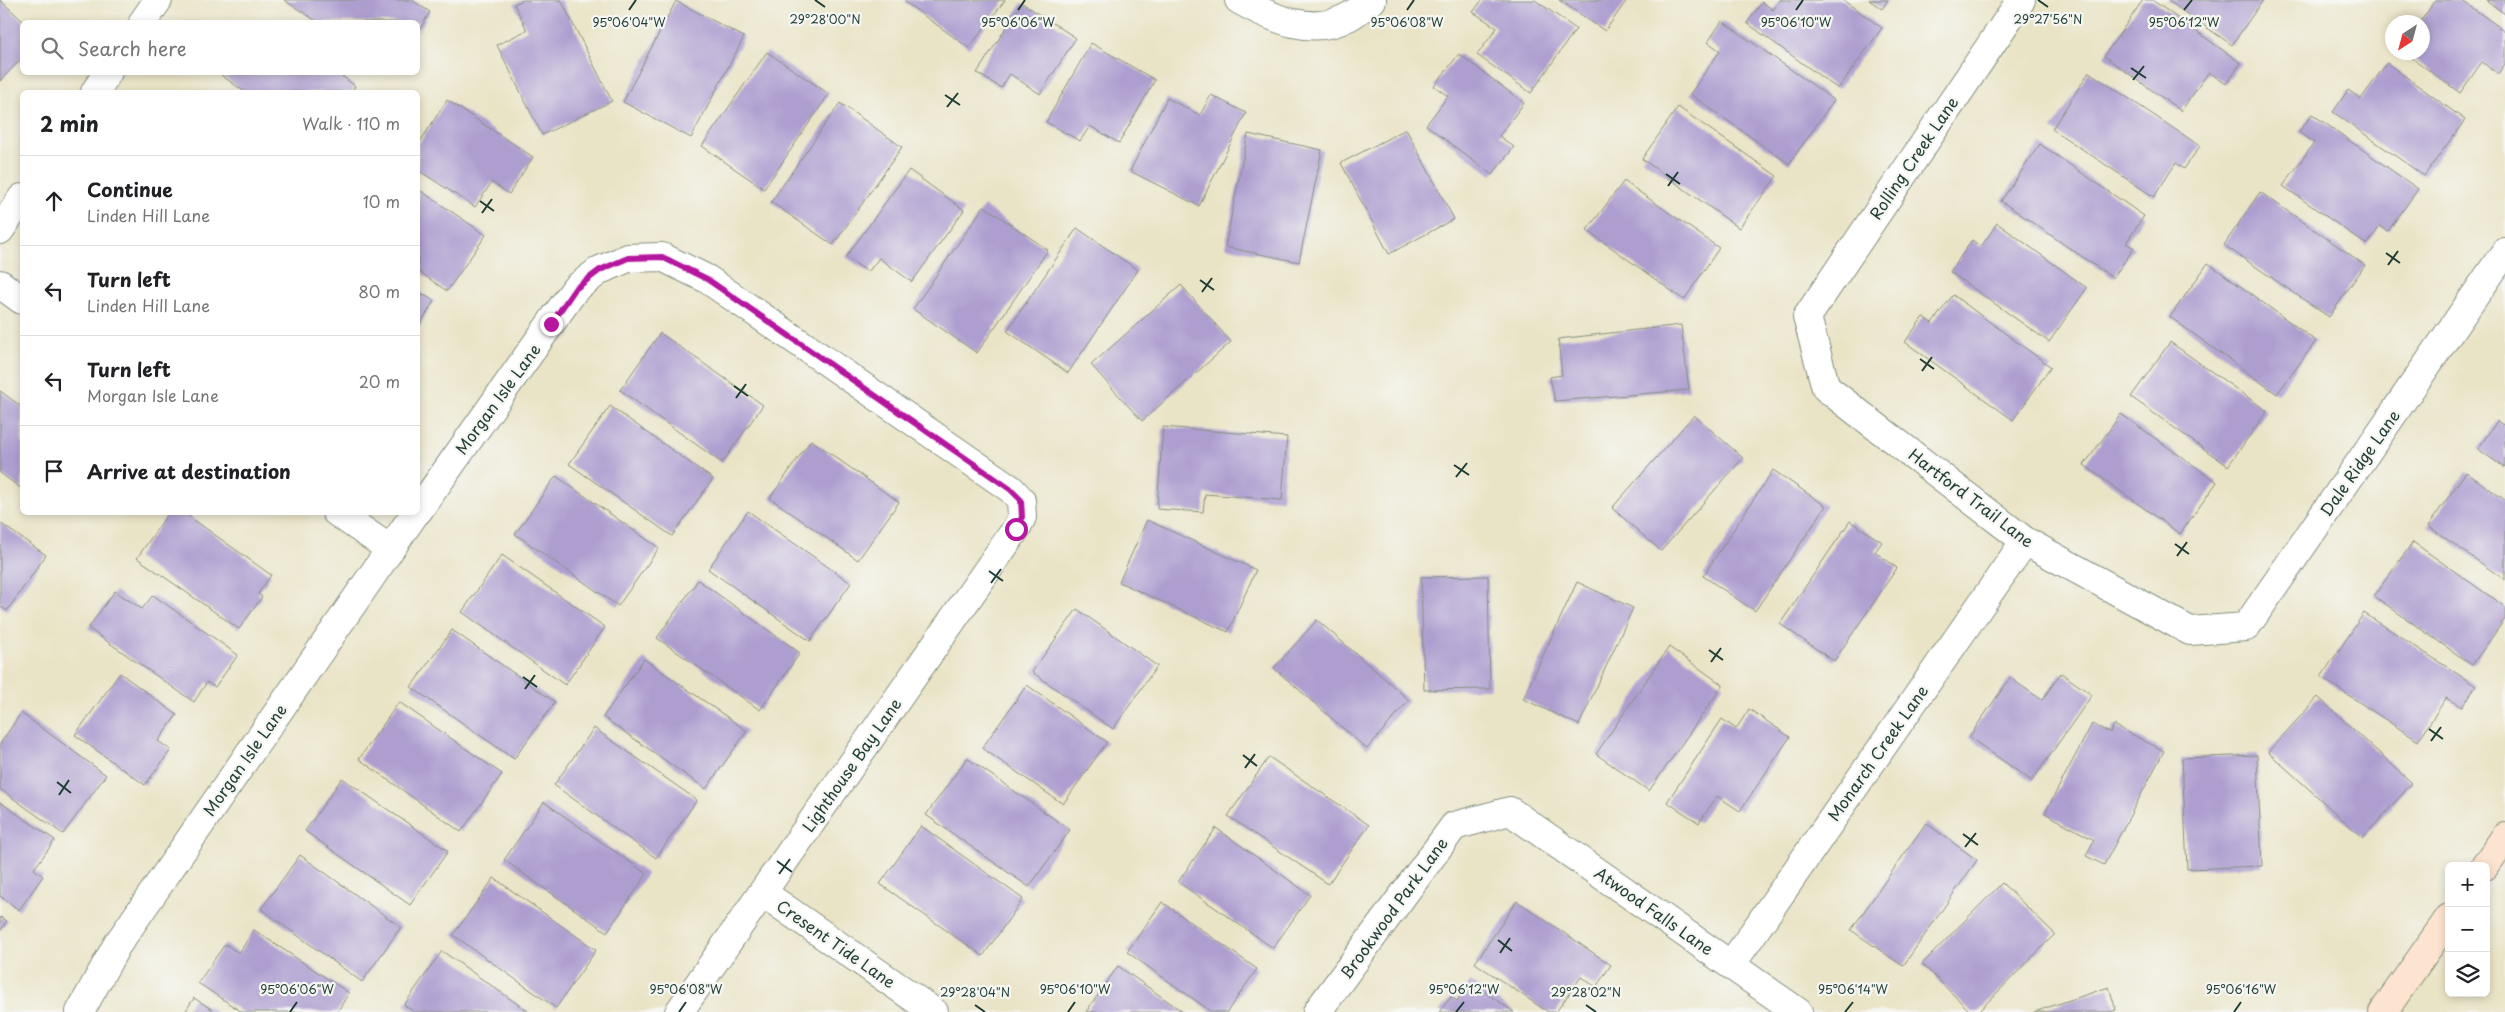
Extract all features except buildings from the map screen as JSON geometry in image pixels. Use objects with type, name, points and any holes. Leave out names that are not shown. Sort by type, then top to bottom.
[{"type":"street","points":[[143,20],[158,0]]},
{"type":"street","points":[[1239,0],[1260,12],[1290,24],[1322,26],[1349,17],[1372,0]]},
{"type":"street","name":"Rolling Creek Lane","points":[[1806,317],[2021,0]]},
{"type":"street","points":[[95,90],[106,75]]},
{"type":"street","points":[[0,230],[20,201]]},
{"type":"street","name":"Dale Ridge Lane","points":[[2190,631],[2246,627],[2505,252]]},
{"type":"street","name":"Morgan Isle Lane","points":[[420,508],[575,289],[600,270],[628,258],[662,257],[707,279],[1010,489],[1021,500],[1022,517]]},
{"type":"street","points":[[0,284],[20,299]]},
{"type":"street","name":"Hartford Trail Lane","points":[[1806,317],[1826,388],[2025,541],[2190,631]]},
{"type":"street","points":[[340,515],[390,549]]},
{"type":"street","name":"Morgan Isle Lane","points":[[80,1012],[117,945],[415,515]]},
{"type":"street","name":"Lighthouse Bay Lane","points":[[679,1012],[1016,529],[1022,517]]},
{"type":"street","name":"Monarch Creek Lane","points":[[1731,965],[2025,541]]},
{"type":"street","name":"Atwood Falls Lane","points":[[1510,811],[1798,1012]]},
{"type":"street","name":"Brookwood Park Lane","points":[[1317,1012],[1454,826],[1510,811]]},
{"type":"street","points":[[2488,862],[2505,837]]},
{"type":"street","name":"Cresent Tide Lane","points":[[763,893],[934,1012]]},
{"type":"street","points":[[2383,1012],[2445,924]]},
{"type":"route","points":[[551,324],[575,289],[600,270],[628,258],[662,257],[707,279],[1010,489],[1021,500],[1022,517],[1016,529]]}]
